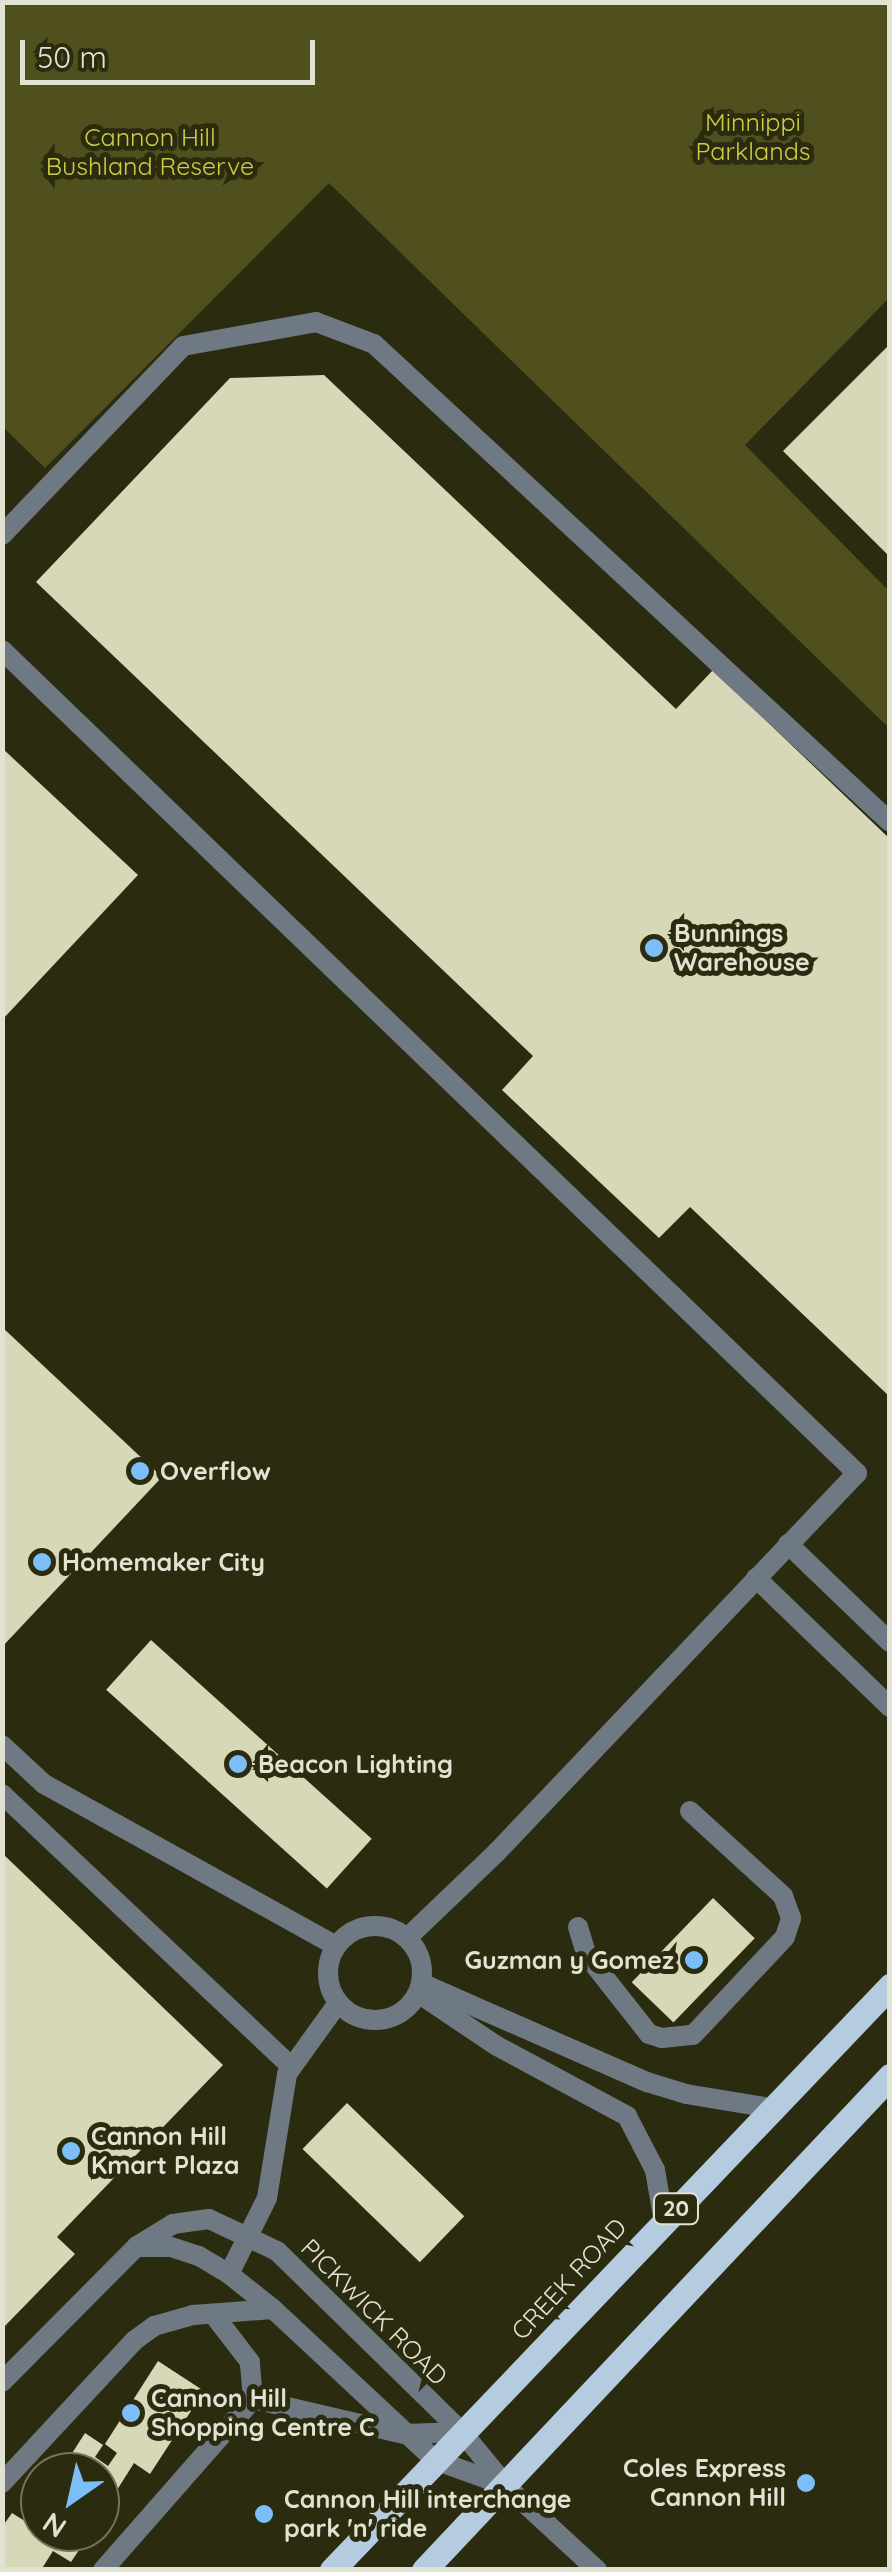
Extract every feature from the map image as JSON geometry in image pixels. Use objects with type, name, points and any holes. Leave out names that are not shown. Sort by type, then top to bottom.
[{"type":"main road","name":"CREEK ROAD","points":[[332,2570],[890,1986]]},
{"type":"main road","name":"20","points":[[424,2570],[890,2076]]},
{"type":"street","points":[[2,536],[182,346],[316,322],[374,344],[890,822]]},
{"type":"street","points":[[2,650],[857,1473],[497,1852],[407,1938]]},
{"type":"street","points":[[788,1544],[890,1642]]},
{"type":"street","points":[[756,1578],[890,1707]]},
{"type":"street","points":[[2,1744],[44,1784],[336,1945]]},
{"type":"street","points":[[2,1794],[292,2067]]},
{"type":"street","points":[[578,1926],[586,1954],[649,2034],[662,2038],[693,2035],[784,1937],[791,1918],[783,1896],[690,1811]]},
{"type":"street","points":[[374,1925],[407,1938],[422,1966],[420,1988],[409,2006],[384,2020],[352,2015],[338,2003],[327,1978],[336,1945],[347,1933],[374,1925]]},
{"type":"street","points":[[420,1988],[647,2082],[686,2094],[771,2108]]},
{"type":"street","points":[[420,1988],[497,2046],[627,2116],[655,2170],[664,2222]]},
{"type":"street","points":[[229,2274],[267,2198],[277,2155],[279,2108],[292,2067],[338,2003]]},
{"type":"street","name":"PICKWICK ROAD","points":[[2,2382],[137,2246],[189,2218],[208,2219],[277,2252],[462,2432],[506,2486]]},
{"type":"street","points":[[137,2246],[170,2247],[199,2256],[229,2274],[435,2460],[506,2486],[597,2570]]},
{"type":"street","points":[[2,2483],[135,2340],[172,2319],[272,2309]]},
{"type":"street","points":[[103,2570],[253,2399],[250,2362],[213,2314]]},
{"type":"street","points":[[253,2399],[404,2434],[462,2432]]},
{"type":"green space","name":"Cannon Hill Bushland Reserve","points":[[2,3],[889,3],[889,298],[745,445],[889,591],[889,728],[329,183],[45,468],[3,427]]},
{"type":"building","points":[[890,344],[890,557],[783,451]]},
{"type":"building","name":"Bunnings Warehouse","points":[[324,375],[676,709],[713,670],[890,839],[890,1397],[690,1207],[659,1238],[502,1090],[533,1056],[36,582],[230,378]]},
{"type":"building","points":[[2,748],[138,875],[2,1020]]},
{"type":"building","name":"Homemaker City","points":[[2,1327],[162,1477],[2,1647]]},
{"type":"building","name":"Beacon Lighting","points":[[151,1640],[372,1839],[327,1889],[106,1690]]},
{"type":"building","name":"Cannon Hill Kmart Plaza","points":[[2,1853],[223,2065],[57,2237],[75,2254],[2,2329]]},
{"type":"building","name":"Guzman y Gomez","points":[[713,1898],[755,1938],[673,2022],[632,1982]]},
{"type":"building","points":[[347,2103],[464,2216],[420,2262],[303,2149]]},
{"type":"building","points":[[158,2361],[204,2391],[150,2474],[134,2463],[120,2485],[120,2452],[105,2444]]},
{"type":"building","points":[[85,2433],[103,2445],[98,2452],[73,2452]]},
{"type":"building","points":[[12,2513],[20,2518],[20,2552],[52,2552],[41,2570],[2,2570],[2,2527]]},
{"type":"building","points":[[55,2552],[78,2552],[71,2562]]},
{"type":"place","name":"Bunnings Warehouse","points":[[654,948]]},
{"type":"place","name":"Overflow","points":[[140,1471]]},
{"type":"place","name":"Homemaker City","points":[[42,1562]]},
{"type":"place","name":"Beacon Lighting","points":[[238,1764]]},
{"type":"place","name":"Guzman y Gomez","points":[[694,1960]]},
{"type":"place","name":"Cannon Hill Kmart Plaza","points":[[71,2151]]},
{"type":"place","name":"Cannon Hill Shopping Centre C","points":[[131,2413]]},
{"type":"place","name":"Coles Express Cannon Hill","points":[[806,2483]]},
{"type":"place","name":"Cannon Hill interchange park 'n' ride","points":[[264,2514]]},
{"type":"park label","name":"Minnippi Parklands","points":[[753,138]]}]
